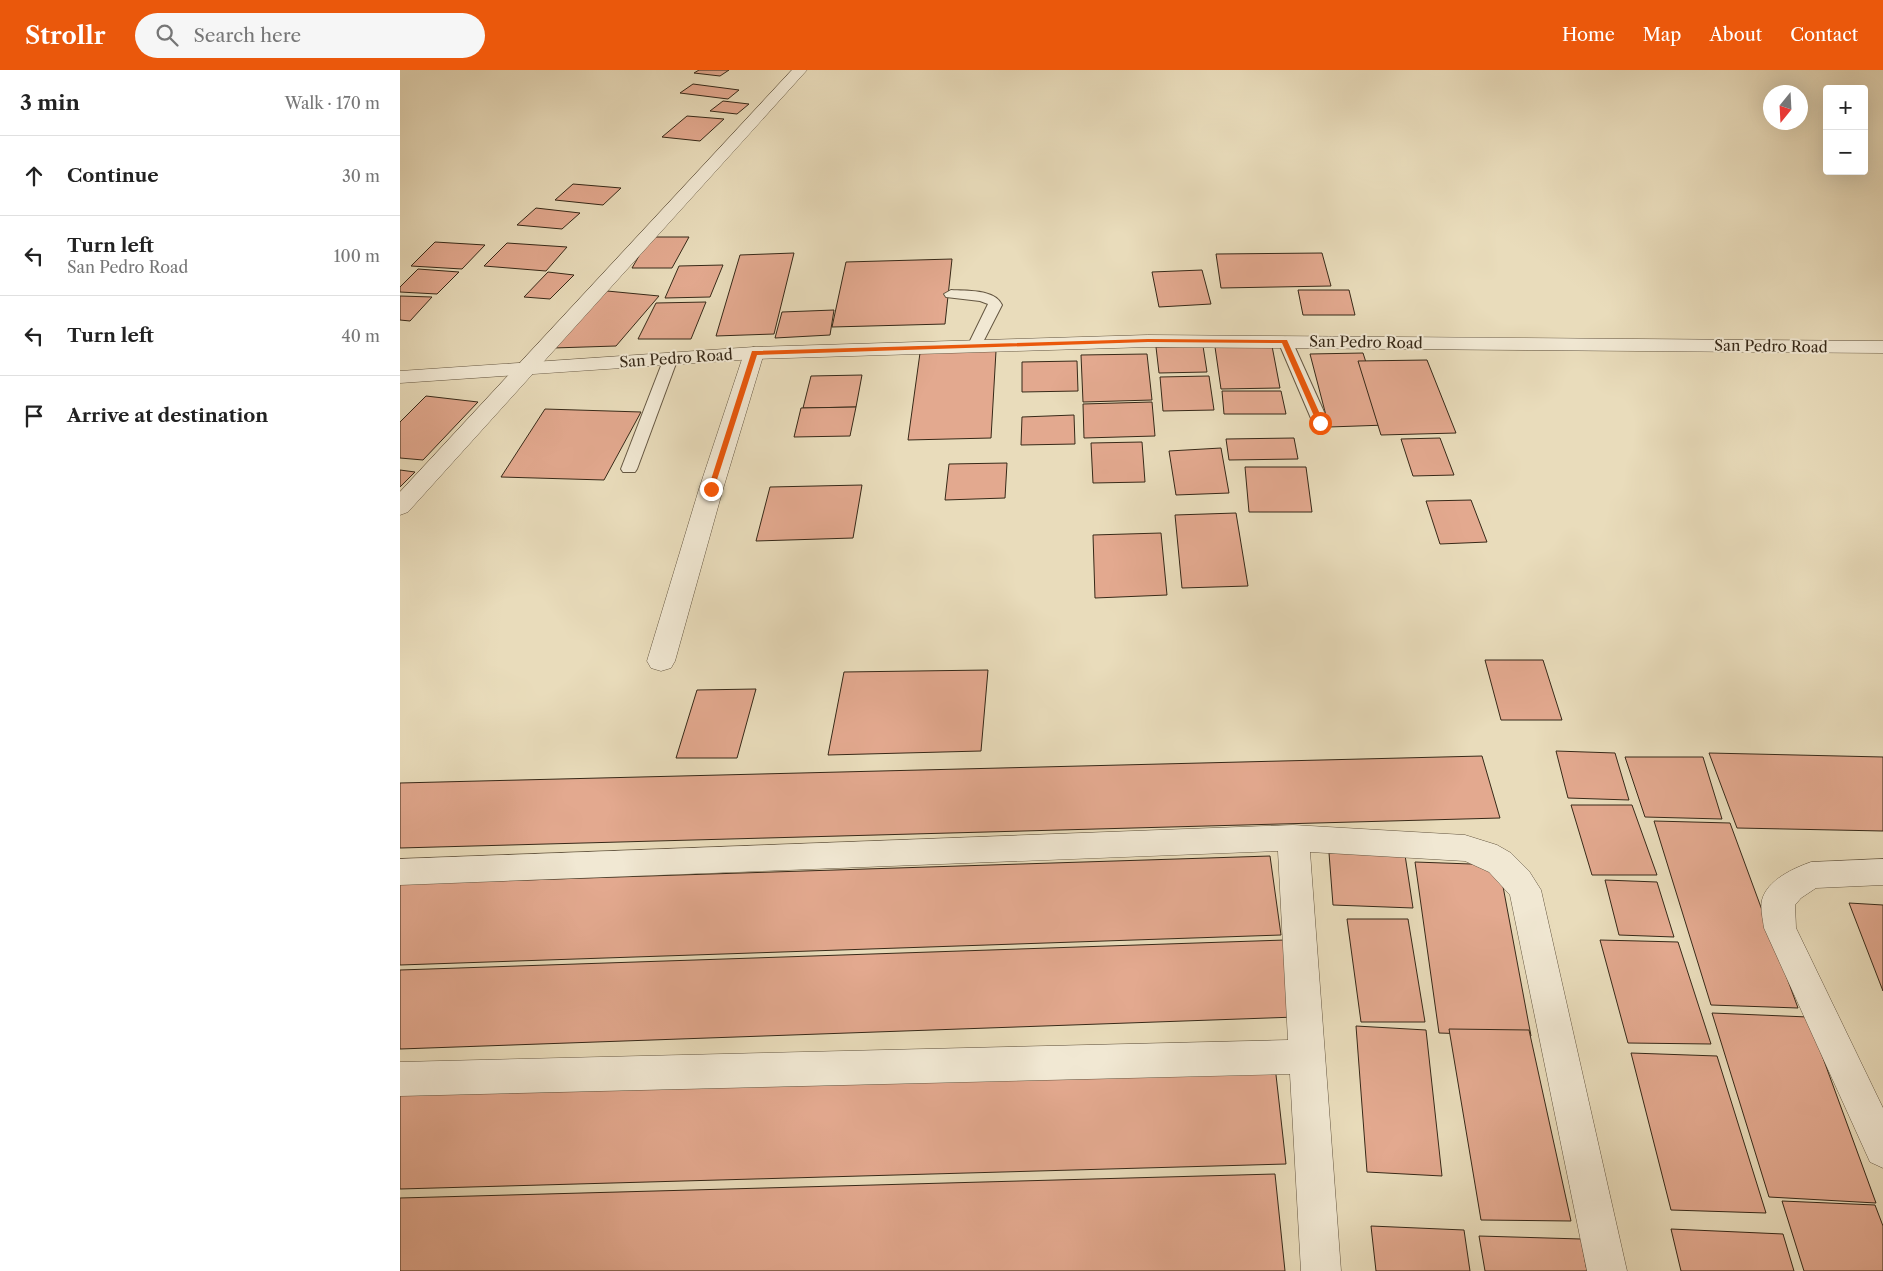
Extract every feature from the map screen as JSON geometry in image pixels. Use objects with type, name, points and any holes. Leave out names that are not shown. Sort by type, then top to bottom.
[{"type":"street","points":[[400,507],[800,70]]},
{"type":"street","name":"San Pedro Road","points":[[400,377],[754,353],[1148,341],[1883,347]]},
{"type":"street","points":[[661,661],[711,489],[754,353]]},
{"type":"street","points":[[1293,838],[1321,1271]]},
{"type":"street","points":[[400,872],[1293,838],[1465,848],[1489,854],[1510,869],[1525,890],[1606,1271]]},
{"type":"street","points":[[1882,1145],[1780,928],[1778,901],[1790,888],[1812,876],[1883,872]]},
{"type":"street","points":[[400,1079],[1308,1057]]},
{"type":"lane","points":[[951,294],[983,296],[994,302],[995,306],[975,345]]},
{"type":"lane","points":[[1284,341],[1320,423]]},
{"type":"lane","points":[[629,469],[670,358]]},
{"type":"building","points":[[699,70],[729,70],[720,76],[694,73]]},
{"type":"building","points":[[693,84],[739,90],[728,99],[680,93]]},
{"type":"building","points":[[723,101],[749,104],[737,114],[710,111]]},
{"type":"building","points":[[687,116],[724,119],[700,141],[662,137]]},
{"type":"building","points":[[573,184],[621,188],[603,205],[555,200]]},
{"type":"building","points":[[536,208],[580,213],[562,229],[517,225]]},
{"type":"building","points":[[650,237],[689,237],[672,268],[632,268]]},
{"type":"building","points":[[435,242],[485,245],[462,269],[411,266]]},
{"type":"building","points":[[507,243],[567,247],[546,271],[484,266]]},
{"type":"building","points":[[794,253],[774,334],[716,336],[740,255]]},
{"type":"building","points":[[1322,253],[1331,286],[1221,288],[1216,254]]},
{"type":"building","points":[[952,259],[945,324],[832,327],[846,262]]},
{"type":"building","points":[[723,265],[710,297],[665,298],[679,266]]},
{"type":"building","points":[[418,269],[459,272],[437,294],[400,292],[400,287]]},
{"type":"building","points":[[1202,270],[1211,304],[1159,307],[1152,272]]},
{"type":"building","points":[[548,272],[574,275],[550,299],[524,297]]},
{"type":"building","points":[[1298,290],[1349,290],[1355,315],[1303,315]]},
{"type":"building","points":[[607,291],[659,296],[616,346],[553,348]]},
{"type":"building","points":[[400,296],[432,297],[410,321],[400,320]]},
{"type":"building","points":[[706,302],[691,339],[638,339],[656,303]]},
{"type":"building","points":[[834,310],[830,335],[775,338],[782,312]]},
{"type":"building","points":[[1203,346],[1207,372],[1159,373],[1156,347]]},
{"type":"building","points":[[1272,346],[1280,388],[1221,389],[1215,347]]},
{"type":"building","points":[[996,351],[991,438],[908,440],[920,353]]},
{"type":"building","points":[[1363,353],[1386,425],[1329,427],[1310,354]]},
{"type":"building","points":[[1147,354],[1152,400],[1083,402],[1081,355]]},
{"type":"building","points":[[1427,360],[1456,433],[1381,435],[1358,361]]},
{"type":"building","points":[[1077,361],[1078,391],[1022,392],[1022,362]]},
{"type":"building","points":[[862,375],[856,407],[803,408],[811,376]]},
{"type":"building","points":[[1209,376],[1214,410],[1163,411],[1160,377]]},
{"type":"building","points":[[1222,391],[1281,391],[1286,414],[1224,414]]},
{"type":"building","points":[[426,396],[478,402],[423,460],[400,458],[400,422]]},
{"type":"building","points":[[1152,402],[1155,436],[1084,438],[1083,404]]},
{"type":"building","points":[[856,407],[850,436],[794,437],[801,408]]},
{"type":"building","points":[[545,409],[641,412],[604,480],[501,477]]},
{"type":"building","points":[[1074,415],[1075,444],[1021,445],[1022,417]]},
{"type":"building","points":[[1294,438],[1298,459],[1229,460],[1226,439]]},
{"type":"building","points":[[1440,438],[1454,475],[1413,476],[1401,439]]},
{"type":"building","points":[[1142,442],[1145,482],[1093,483],[1091,443]]},
{"type":"building","points":[[1221,448],[1229,493],[1176,495],[1169,451]]},
{"type":"building","points":[[1007,463],[1005,498],[945,500],[949,464]]},
{"type":"building","points":[[1245,467],[1306,467],[1312,512],[1249,512]]},
{"type":"building","points":[[400,470],[415,472],[400,487]]},
{"type":"building","points":[[862,485],[853,538],[756,541],[770,487]]},
{"type":"building","points":[[1471,500],[1487,542],[1440,544],[1426,501]]},
{"type":"building","points":[[1236,513],[1248,586],[1182,588],[1175,515]]},
{"type":"building","points":[[1161,533],[1167,595],[1095,598],[1093,535]]},
{"type":"building","points":[[1485,660],[1543,660],[1562,720],[1501,720]]},
{"type":"building","points":[[988,670],[981,751],[828,755],[844,672]]},
{"type":"building","points":[[756,689],[737,758],[676,758],[697,690]]},
{"type":"building","points":[[1556,751],[1615,753],[1629,800],[1568,798]]},
{"type":"building","points":[[1709,753],[1883,757],[1883,831],[1737,828]]},
{"type":"building","points":[[1482,756],[1500,818],[400,848],[400,783]]},
{"type":"building","points":[[1625,757],[1703,757],[1722,819],[1645,817]]},
{"type":"building","points":[[1571,805],[1632,805],[1657,875],[1592,875]]},
{"type":"building","points":[[1654,821],[1730,823],[1798,1008],[1711,1005]]},
{"type":"building","points":[[1329,853],[1405,855],[1413,908],[1333,905]]},
{"type":"building","points":[[1270,856],[1281,935],[400,965],[400,884]]},
{"type":"building","points":[[1415,862],[1499,865],[1531,1036],[1439,1033]]},
{"type":"building","points":[[1605,880],[1657,882],[1674,937],[1619,935]]},
{"type":"building","points":[[1849,903],[1883,905],[1883,991]]},
{"type":"building","points":[[1347,919],[1408,919],[1425,1022],[1361,1022]]},
{"type":"building","points":[[1285,940],[1296,1017],[400,1049],[400,970]]},
{"type":"building","points":[[1600,940],[1678,942],[1711,1044],[1628,1043]]},
{"type":"building","points":[[1712,1013],[1808,1017],[1876,1203],[1769,1197]]},
{"type":"building","points":[[1356,1026],[1426,1030],[1442,1176],[1367,1172]]},
{"type":"building","points":[[1449,1029],[1529,1030],[1571,1221],[1481,1220]]},
{"type":"building","points":[[1631,1053],[1717,1056],[1766,1213],[1671,1210]]},
{"type":"building","points":[[1275,1066],[1286,1164],[400,1189],[400,1089]]},
{"type":"building","points":[[1275,1174],[1285,1271],[400,1271],[400,1198]]},
{"type":"building","points":[[1782,1201],[1875,1205],[1883,1226],[1883,1271],[1804,1271]]},
{"type":"building","points":[[1371,1226],[1464,1230],[1470,1271],[1376,1271]]},
{"type":"building","points":[[1671,1229],[1783,1234],[1794,1271],[1681,1271]]},
{"type":"building","points":[[1479,1236],[1581,1239],[1587,1271],[1485,1271]]},
{"type":"route","points":[[711,489],[754,353],[916,346],[1148,341],[1284,341],[1320,423]]}]
